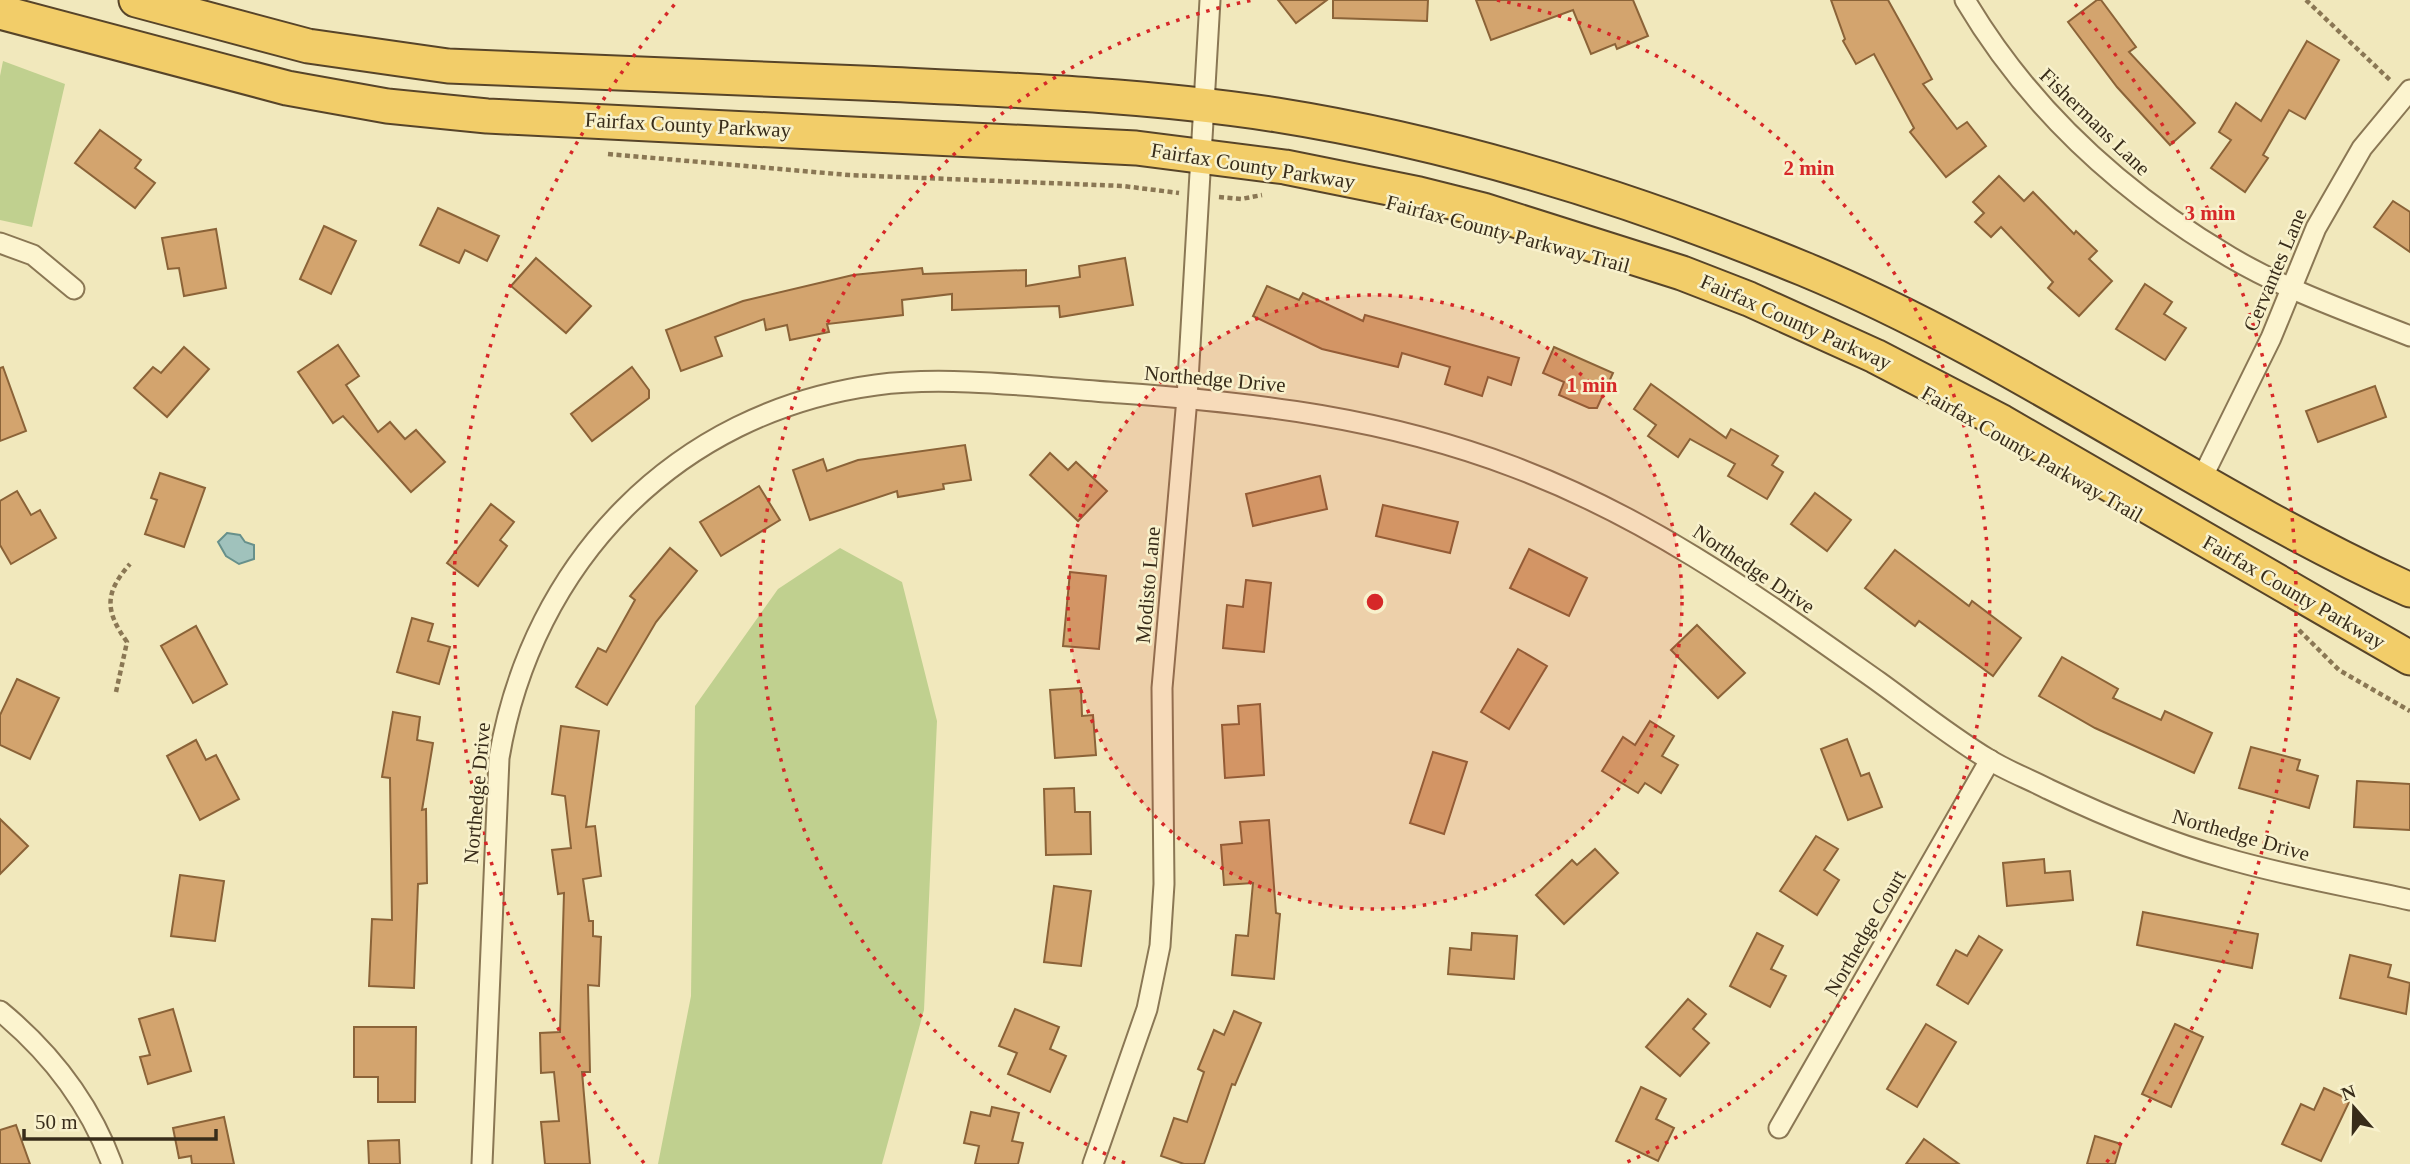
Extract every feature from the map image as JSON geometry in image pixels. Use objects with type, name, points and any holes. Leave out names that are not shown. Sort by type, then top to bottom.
[{"type":"highway","points":[[136,0],[308,46],[449,66],[989,88],[1204,107],[1341,127],[1481,158],[1679,219],[1810,272],[1877,303],[1996,364],[2315,543],[2410,590]]},
{"type":"highway","name":"Fairfax County Parkway","points":[[0,12],[288,88],[430,111],[1071,143],[1201,155],[1361,182],[1483,210],[1620,251],[1749,299],[1937,386],[2410,658]]},
{"type":"street","name":"Modisto Lane","points":[[1093,1164],[1147,1009],[1160,946],[1164,884],[1162,688],[1187,398],[1210,0]]},
{"type":"street","name":"Fishermans Lane","points":[[1965,0],[2019,80],[2087,152],[2143,200],[2231,258],[2292,288],[2410,336]]},
{"type":"street","name":"Cervantes Lane","points":[[2201,480],[2271,338],[2316,228],[2343,177],[2362,148],[2408,93]]},
{"type":"street","points":[[0,243],[33,255],[74,289]]},
{"type":"street","name":"Northedge Drive","points":[[482,1164],[495,809],[505,722],[533,637],[562,585],[607,523],[665,473],[712,441],[773,411],[838,391],[882,384],[928,383],[1187,398],[1307,411],[1380,426],[1515,467],[1586,497],[1684,548],[1990,760],[2096,812],[2189,847],[2306,878],[2410,900]]},
{"type":"street","name":"Northedge Court","points":[[1779,1128],[1990,760]]},
{"type":"street","points":[[0,1011],[32,1037],[60,1068],[91,1117],[112,1164]]},
{"type":"path","points":[[2305,0],[2408,93]]},
{"type":"path","points":[[1241,199],[1271,194]]},
{"type":"path","points":[[116,692],[127,642],[113,622],[110,603],[114,582],[130,564]]},
{"type":"path","points":[[2296,625],[2339,670],[2410,711]]},
{"type":"green space","points":[[3,61],[65,84],[32,227],[0,220],[0,76]]},
{"type":"green space","points":[[840,548],[902,582],[937,721],[924,1010],[882,1164],[658,1164],[691,996],[695,706],[778,589]]},
{"type":"water","points":[[227,533],[240,535],[245,542],[254,545],[254,559],[239,564],[226,556],[218,542]]},
{"type":"building","points":[[1278,0],[1327,0],[1296,23]]},
{"type":"building","points":[[1333,0],[1428,0],[1427,21],[1333,18]]},
{"type":"building","points":[[1476,0],[1633,0],[1648,36],[1617,49],[1615,44],[1591,54],[1573,10],[1491,40]]},
{"type":"building","points":[[1831,0],[1888,0],[1932,79],[1923,84],[1957,129],[1967,122],[1986,146],[1946,177],[1910,132],[1914,128],[1874,54],[1856,64],[1843,41],[1845,39]]},
{"type":"building","points":[[2097,0],[2101,0],[2136,47],[2129,52],[2195,123],[2170,145],[2117,87],[2068,22]]},
{"type":"building","points":[[2307,41],[2339,60],[2305,119],[2289,110],[2263,155],[2268,158],[2245,192],[2211,168],[2231,140],[2219,132],[2236,103],[2261,121]]},
{"type":"building","points":[[100,130],[141,160],[135,168],[155,183],[135,208],[75,163]]},
{"type":"building","points":[[1999,176],[2024,201],[2033,192],[2074,234],[2076,231],[2097,251],[2089,259],[2112,281],[2079,316],[2048,288],[2053,282],[2001,227],[1991,237],[1975,222],[1984,213],[1973,202]]},
{"type":"building","points":[[2393,201],[2410,212],[2410,252],[2374,227]]},
{"type":"building","points":[[438,208],[499,236],[487,261],[465,250],[459,263],[420,245]]},
{"type":"building","points":[[324,226],[356,241],[331,294],[300,279]]},
{"type":"building","points":[[216,229],[226,288],[184,296],[179,268],[168,269],[162,238]]},
{"type":"building","points":[[536,258],[591,306],[566,333],[511,286]]},
{"type":"building","points":[[1125,258],[1133,305],[1060,317],[1059,306],[952,310],[952,294],[902,300],[903,315],[827,324],[829,332],[790,340],[787,325],[766,330],[764,319],[715,337],[722,356],[681,371],[666,330],[743,301],[853,275],[922,268],[923,274],[1026,270],[1026,286],[1080,277],[1079,266]]},
{"type":"building","points":[[2145,284],[2172,302],[2164,314],[2186,328],[2165,360],[2116,329]]},
{"type":"building","points":[[1267,286],[1299,300],[1303,293],[1363,321],[1365,315],[1519,358],[1511,385],[1488,377],[1482,396],[1445,384],[1450,367],[1402,353],[1398,367],[1322,349],[1253,316]]},
{"type":"building","points":[[338,345],[359,376],[346,385],[378,432],[390,422],[405,439],[416,430],[445,462],[411,492],[343,416],[333,423],[298,372]]},
{"type":"building","points":[[184,347],[209,369],[167,417],[134,388],[153,367],[161,373]]},
{"type":"building","points":[[1554,347],[1613,373],[1597,408],[1589,408],[1559,395],[1564,382],[1543,373]]},
{"type":"building","points":[[3,367],[26,431],[0,441],[0,368]]},
{"type":"building","points":[[632,367],[649,390],[649,398],[592,441],[571,414]]},
{"type":"building","points":[[1651,384],[1726,438],[1731,429],[1778,456],[1772,465],[1783,472],[1767,499],[1728,476],[1735,464],[1690,439],[1678,457],[1648,436],[1656,425],[1634,409]]},
{"type":"building","points":[[2375,386],[2386,417],[2318,442],[2306,411]]},
{"type":"building","points":[[965,445],[971,480],[943,484],[944,489],[898,497],[897,491],[810,520],[793,470],[823,459],[827,471],[858,460]]},
{"type":"building","points":[[1050,453],[1068,470],[1076,462],[1107,491],[1078,521],[1030,475]]},
{"type":"building","points":[[160,473],[205,488],[184,547],[145,534],[157,500],[151,498]]},
{"type":"building","points":[[1320,476],[1327,509],[1253,526],[1246,494]]},
{"type":"building","points":[[759,486],[780,520],[721,556],[700,522]]},
{"type":"building","points":[[17,491],[31,515],[40,510],[56,538],[11,564],[0,545],[0,501]]},
{"type":"building","points":[[1815,493],[1851,520],[1827,551],[1791,524]]},
{"type":"building","points":[[491,504],[514,522],[500,540],[507,546],[478,586],[447,563]]},
{"type":"building","points":[[1383,505],[1458,522],[1450,553],[1376,536]]},
{"type":"building","points":[[670,548],[697,571],[656,622],[607,705],[576,687],[598,648],[606,652],[635,600],[630,596]]},
{"type":"building","points":[[1529,549],[1587,578],[1569,616],[1510,588]]},
{"type":"building","points":[[1895,550],[1969,606],[1972,601],[2021,638],[1993,676],[1919,621],[1915,626],[1865,588]]},
{"type":"building","points":[[1070,572],[1106,576],[1099,649],[1063,646]]},
{"type":"building","points":[[1246,580],[1271,583],[1264,652],[1223,648],[1227,605],[1243,607]]},
{"type":"building","points":[[412,618],[433,624],[428,641],[450,647],[439,684],[397,672]]},
{"type":"building","points":[[1697,625],[1745,673],[1718,698],[1671,650]]},
{"type":"building","points":[[196,626],[227,684],[193,703],[161,646]]},
{"type":"building","points":[[1518,649],[1547,666],[1509,729],[1481,712]]},
{"type":"building","points":[[2062,657],[2118,689],[2113,698],[2161,720],[2165,711],[2212,733],[2194,773],[2095,728],[2039,696]]},
{"type":"building","points":[[17,679],[59,698],[30,759],[0,745],[0,715]]},
{"type":"building","points":[[1081,688],[1082,716],[1093,715],[1096,755],[1055,758],[1050,690]]},
{"type":"building","points":[[1260,704],[1264,775],[1225,778],[1222,725],[1239,724],[1238,706]]},
{"type":"building","points":[[393,712],[420,717],[417,740],[433,743],[422,810],[426,809],[427,883],[418,884],[414,988],[369,986],[372,919],[392,920],[390,778],[382,777]]},
{"type":"building","points":[[1650,721],[1674,736],[1662,756],[1678,765],[1661,793],[1645,783],[1638,793],[1602,771],[1623,737],[1635,745]]},
{"type":"building","points":[[561,726],[599,731],[586,827],[595,826],[601,876],[583,879],[589,921],[593,921],[593,936],[601,937],[599,986],[588,985],[590,1072],[582,1072],[590,1164],[545,1164],[541,1122],[559,1121],[554,1072],[541,1073],[540,1033],[560,1032],[564,893],[558,894],[552,850],[571,848],[565,796],[552,794]]},
{"type":"building","points":[[1847,739],[1861,776],[1869,773],[1882,807],[1848,820],[1821,749]]},
{"type":"building","points":[[196,740],[206,760],[216,755],[239,799],[200,820],[167,756]]},
{"type":"building","points":[[2251,747],[2300,760],[2297,770],[2318,776],[2309,808],[2239,788]]},
{"type":"building","points":[[1433,752],[1467,762],[1444,834],[1410,823]]},
{"type":"building","points":[[2357,781],[2410,784],[2410,830],[2354,827]]},
{"type":"building","points":[[1074,788],[1075,812],[1090,812],[1091,854],[1046,855],[1044,789]]},
{"type":"building","points":[[0,819],[28,846],[0,874]]},
{"type":"building","points":[[1269,820],[1276,913],[1280,914],[1274,979],[1232,975],[1236,935],[1248,936],[1253,883],[1224,885],[1221,845],[1242,843],[1240,822]]},
{"type":"building","points":[[1816,836],[1838,849],[1824,870],[1839,880],[1817,915],[1780,891]]},
{"type":"building","points":[[1595,849],[1618,873],[1564,924],[1536,895],[1572,860],[1577,865]]},
{"type":"building","points":[[2044,859],[2045,873],[2070,871],[2073,900],[2007,906],[2003,863]]},
{"type":"building","points":[[180,875],[224,881],[215,941],[171,936]]},
{"type":"building","points":[[1054,886],[1091,891],[1081,966],[1044,962]]},
{"type":"building","points":[[2143,912],[2258,934],[2252,968],[2137,945]]},
{"type":"building","points":[[1472,933],[1517,936],[1514,979],[1448,974],[1450,948],[1471,950]]},
{"type":"building","points":[[1757,933],[1783,946],[1771,969],[1786,976],[1770,1007],[1730,986]]},
{"type":"building","points":[[1979,936],[2002,950],[1968,1004],[1937,985],[1956,950],[1967,956]]},
{"type":"building","points":[[2350,955],[2391,965],[2388,977],[2410,983],[2406,1014],[2340,998]]},
{"type":"building","points":[[1688,999],[1706,1014],[1693,1029],[1709,1043],[1680,1076],[1646,1047]]},
{"type":"building","points":[[173,1009],[191,1071],[148,1084],[140,1057],[150,1055],[139,1019]]},
{"type":"building","points":[[1015,1009],[1059,1027],[1050,1049],[1066,1056],[1050,1092],[1008,1074],[1017,1053],[999,1046]]},
{"type":"building","points":[[1234,1011],[1261,1023],[1235,1085],[1232,1084],[1204,1164],[1184,1164],[1161,1156],[1174,1118],[1187,1122],[1204,1072],[1198,1069],[1214,1030],[1224,1035]]},
{"type":"building","points":[[1926,1024],[1956,1042],[1917,1107],[1887,1089]]},
{"type":"building","points":[[2175,1024],[2203,1037],[2171,1107],[2142,1094]]},
{"type":"building","points":[[354,1027],[416,1027],[415,1102],[378,1102],[378,1077],[354,1077]]},
{"type":"building","points":[[1641,1087],[1666,1099],[1656,1119],[1674,1128],[1658,1161],[1616,1141]]},
{"type":"building","points":[[2324,1088],[2350,1100],[2321,1161],[2282,1144],[2301,1104],[2314,1110]]},
{"type":"building","points":[[992,1107],[1019,1113],[1012,1141],[1023,1143],[1018,1164],[975,1164],[979,1146],[964,1143],[971,1112],[990,1116]]},
{"type":"building","points":[[224,1117],[234,1164],[192,1164],[191,1156],[179,1158],[173,1128]]},
{"type":"building","points":[[16,1125],[30,1164],[0,1164],[0,1130]]},
{"type":"building","points":[[2095,1136],[2121,1144],[2115,1164],[2087,1164]]},
{"type":"building","points":[[1924,1139],[1959,1164],[1906,1164]]},
{"type":"building","points":[[399,1140],[400,1164],[369,1164],[368,1141]]}]
